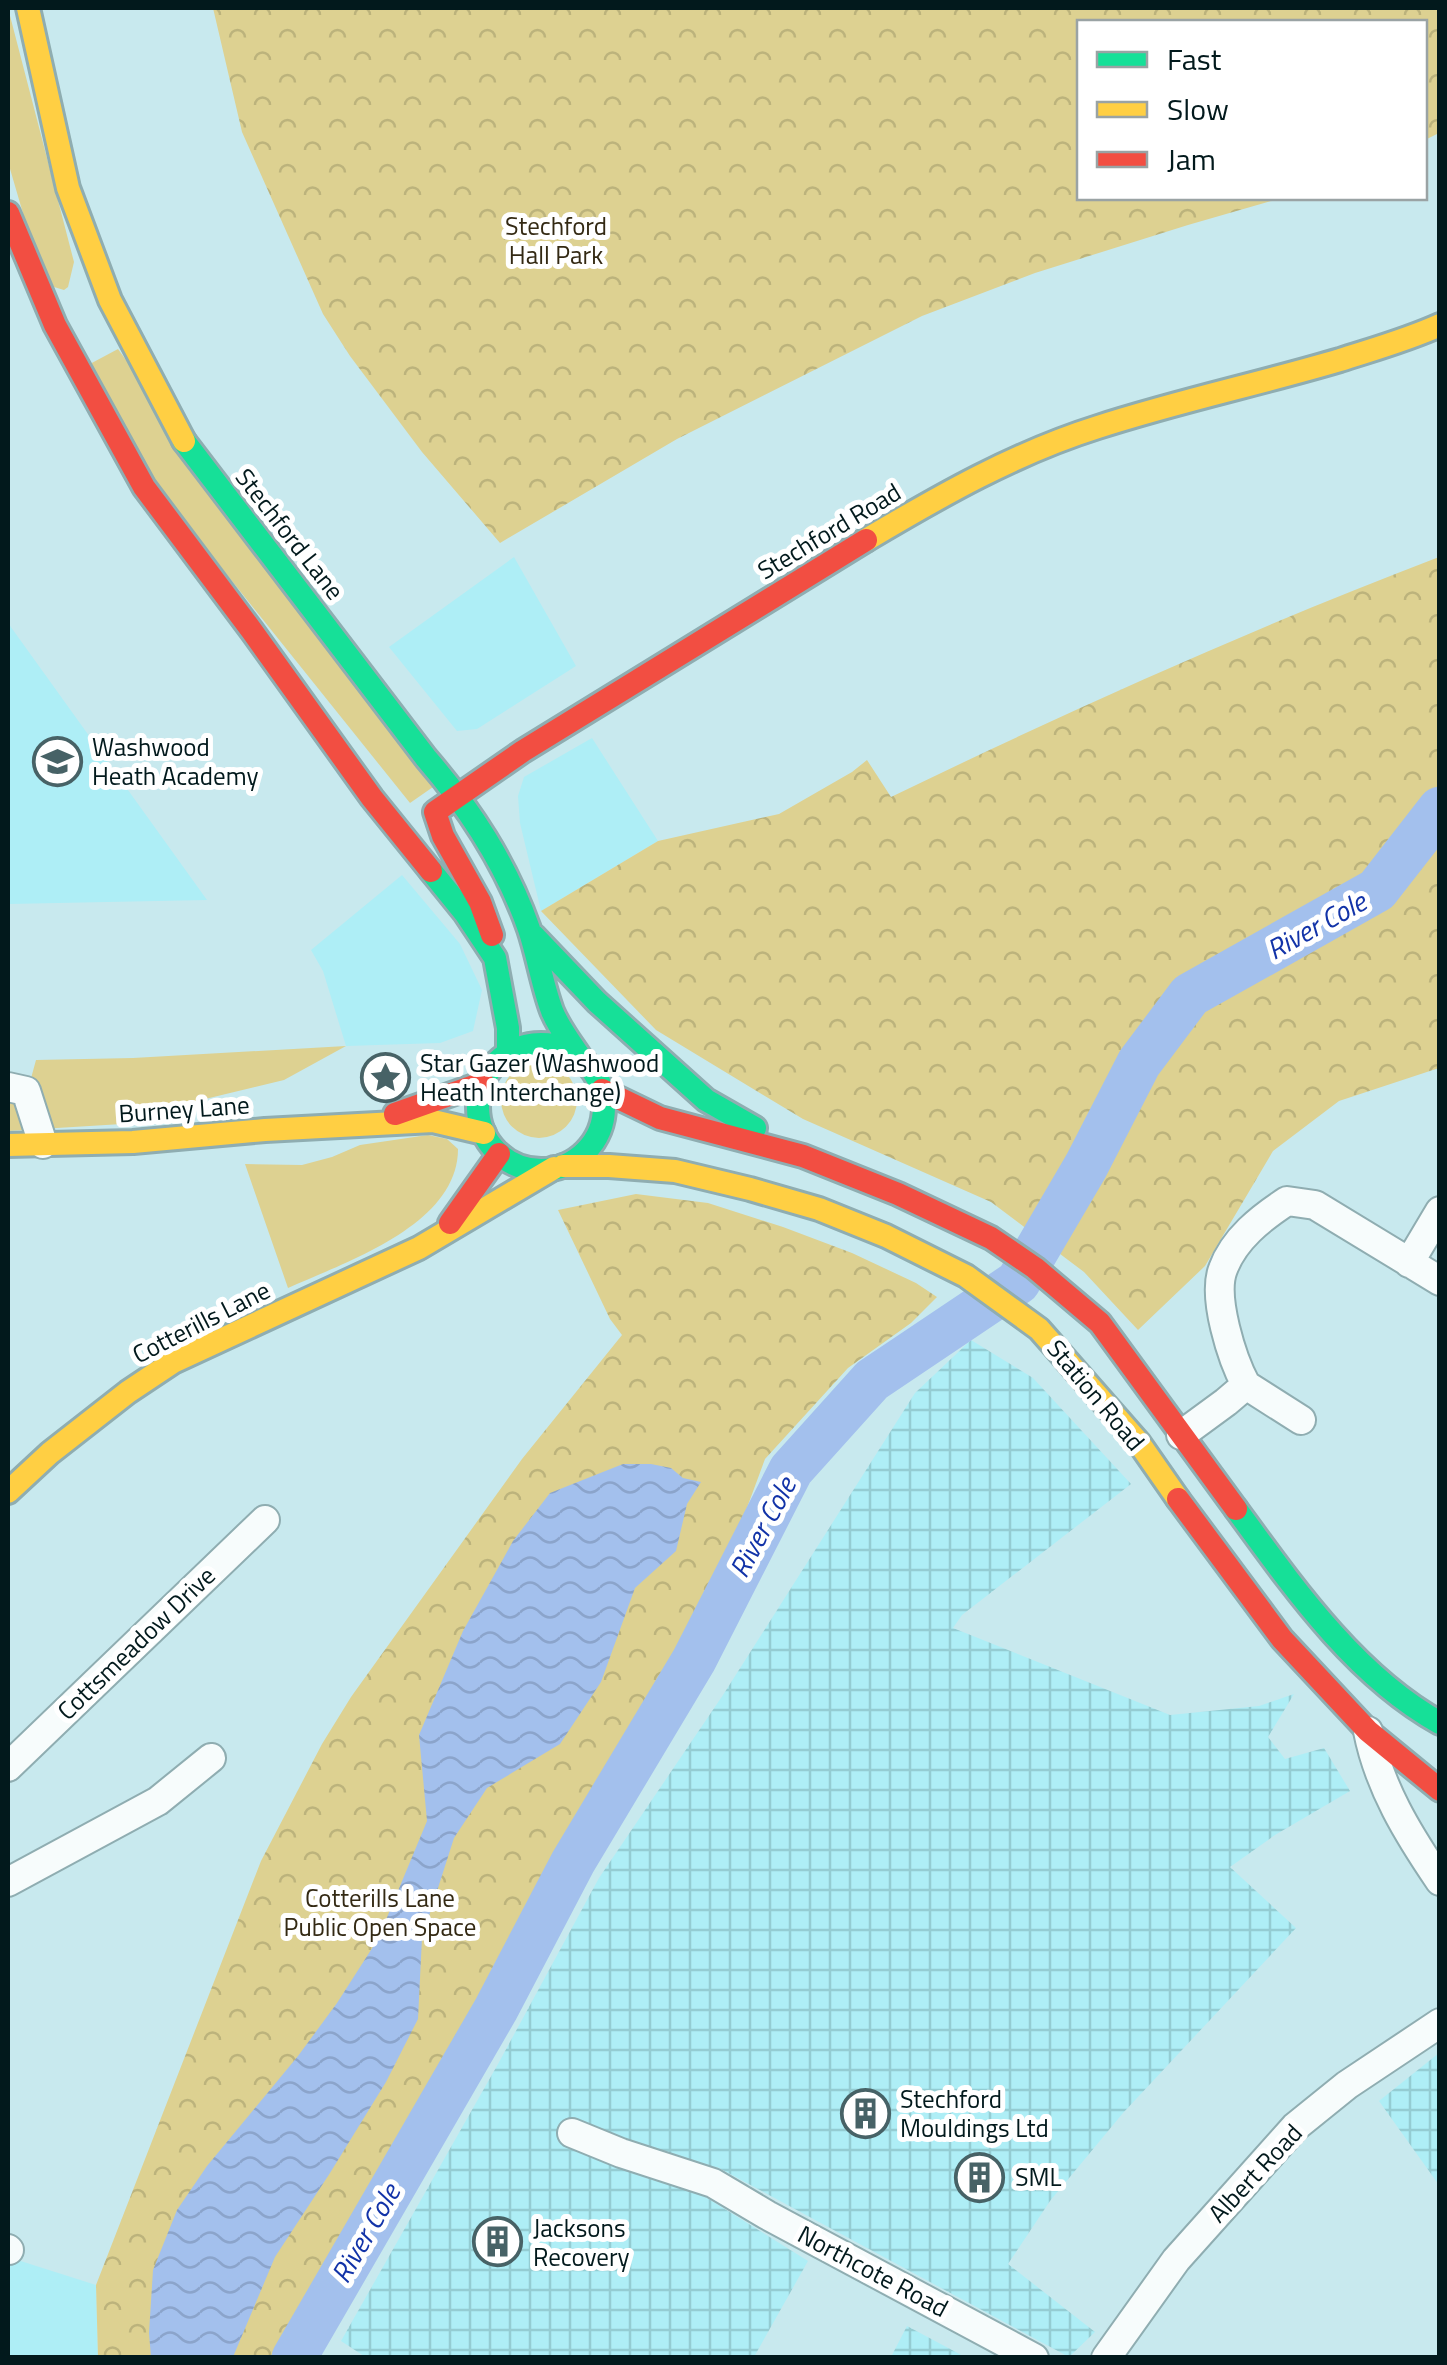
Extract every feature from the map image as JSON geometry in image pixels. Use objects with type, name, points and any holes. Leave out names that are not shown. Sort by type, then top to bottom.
[{"type":"main road","name":"Stechford Lane","points":[[28,8],[68,188],[82,313],[144,487],[372,798],[465,914],[495,958],[508,1028],[508,1053]]},
{"type":"main road","name":"Stechford Lane","points":[[8,213],[481,825],[502,860],[530,932],[558,1024],[580,1057]]},
{"type":"main road","name":"Stechford Road","points":[[495,958],[488,922],[462,868],[443,841],[435,811],[524,751],[791,584],[944,494],[1039,448],[1140,414],[1411,338],[1440,325]]},
{"type":"main road","points":[[530,932],[597,1002],[706,1100],[803,1156]]},
{"type":"main road","points":[[537,1044],[552,1045],[580,1057],[594,1072],[604,1106],[596,1138],[586,1151],[558,1167],[535,1169],[500,1154],[484,1134],[478,1108],[483,1083],[493,1066],[508,1053],[537,1044]]},
{"type":"main road","name":"Burney Lane","points":[[365,1125],[483,1083]]},
{"type":"main road","points":[[602,1090],[660,1118],[803,1156]]},
{"type":"main road","name":"Burney Lane","points":[[8,1145],[133,1142],[433,1121],[484,1134]]},
{"type":"main road","name":"Cotterills Lane","points":[[442,1234],[500,1154]]},
{"type":"main road","name":"Station Road","points":[[803,1156],[991,1238],[1035,1268],[1100,1323],[1272,1558],[1352,1654],[1413,1708],[1440,1723]]},
{"type":"main road","name":"Station Road","points":[[558,1167],[675,1171],[750,1189],[820,1209],[966,1276],[1039,1328],[1138,1442],[1282,1639],[1370,1744]]},
{"type":"main road","name":"Cotterills Lane","points":[[8,1492],[50,1453],[173,1362],[418,1248],[558,1167]]},
{"type":"main road","points":[[1370,1744],[1440,1790]]},
{"type":"street","points":[[8,1087],[26,1090],[43,1144]]},
{"type":"street","points":[[1300,1420],[1246,1384],[1231,1352],[1221,1309],[1221,1272],[1235,1247],[1261,1218],[1287,1201],[1315,1205],[1440,1281]]},
{"type":"street","points":[[1408,1263],[1440,1211]]},
{"type":"street","points":[[1181,1435],[1246,1384]]},
{"type":"street","name":"Cottsmeadow Drive","points":[[8,1766],[265,1520]]},
{"type":"street","name":"Station Road","points":[[1370,1744],[1405,1830],[1440,1881]]},
{"type":"street","points":[[8,1882],[158,1801],[212,1758]]},
{"type":"street","name":"Albert Road","points":[[1106,2358],[1176,2260],[1294,2127],[1440,2023]]},
{"type":"street","name":"Northcote Road","points":[[572,2133],[713,2183],[1034,2358]]},
{"type":"shaded area","points":[[514,557],[576,666],[477,729],[457,731],[389,647]]},
{"type":"shaded area","name":"Washwood Heath Academy","points":[[8,623],[207,900],[8,904]]},
{"type":"shaded area","points":[[592,738],[658,841],[541,911],[520,823],[518,796],[524,777]]},
{"type":"shaded area","points":[[402,875],[460,944],[482,990],[473,1031],[440,1043],[346,1046],[323,971],[311,950]]},
{"type":"shaded area","points":[[971,1340],[1033,1378],[1131,1484],[962,1615],[953,1628],[1170,1715],[1259,1706],[1294,1694],[1268,1737],[1285,1759],[1324,1748],[1350,1791],[1230,1867],[1296,1928],[1123,2113],[1050,2201],[1008,2264],[1095,2332],[1069,2357],[717,2167],[696,2191],[808,2261],[754,2357],[367,2358],[341,2341],[599,1878],[723,1695],[915,1393]]},
{"type":"shaded area","points":[[1439,2053],[1439,2185],[1379,2101]]},
{"type":"shaded area","points":[[8,2257],[96,2285],[98,2357],[8,2357]]},
{"type":"shaded area","points":[[907,2326],[965,2357],[891,2357]]},
{"type":"green space","points":[[8,8],[74,262],[64,290],[54,287],[32,244],[8,162]]},
{"type":"green space","name":"Stechford Hall Park","points":[[213,8],[1439,8],[1439,133],[1427,139],[1427,20],[1077,20],[1077,200],[1275,200],[1035,273],[922,316],[677,439],[500,543],[422,452],[323,314],[242,132]]},
{"type":"green space","points":[[118,349],[433,787],[410,803],[154,484],[88,365]]},
{"type":"green space","points":[[1439,557],[1439,1068],[1339,1101],[1273,1151],[1205,1266],[1138,1330],[1084,1272],[991,1202],[803,1119],[656,1030],[541,911],[658,841],[779,814],[867,760],[891,797],[1163,671]]},
{"type":"green space","points":[[346,1046],[284,1080],[122,1124],[8,1131],[8,1101],[24,1104],[36,1060]]},
{"type":"green space","points":[[539,1062],[566,1073],[577,1100],[566,1127],[539,1138],[512,1127],[501,1100],[512,1073]]},
{"type":"green space","points":[[428,1135],[447,1139],[458,1149],[453,1176],[440,1199],[420,1220],[395,1237],[288,1288],[245,1164],[302,1165],[360,1145]]},
{"type":"green space","name":"Cotterills Lane Public Open Space","points":[[636,1194],[708,1203],[783,1227],[852,1253],[937,1297],[911,1323],[848,1368],[765,1459],[731,1551],[651,1709],[537,1888],[439,2079],[342,2237],[276,2357],[98,2357],[96,2285],[261,1861],[351,1697],[522,1459],[622,1335],[610,1319],[558,1210]]},
{"type":"water","points":[[623,1464],[671,1468],[683,1478],[701,1482],[687,1504],[676,1551],[635,1588],[601,1682],[560,1744],[487,1788],[454,1838],[422,1938],[418,2019],[386,2082],[275,2257],[233,2357],[151,2357],[153,2270],[177,2210],[207,2166],[298,2056],[378,1939],[427,1821],[419,1735],[463,1631],[513,1541],[550,1493]]},
{"type":"waterway","name":"River Cole","points":[[294,2358],[496,2009],[573,1862],[694,1660],[791,1470],[872,1380],[1018,1282],[1086,1166],[1139,1063],[1190,995],[1377,890],[1440,809]]},
{"type":"traffic: fast","points":[[184,441],[486,839],[510,882],[529,929],[552,1011],[580,1057]]},
{"type":"traffic: fast","points":[[431,871],[495,958],[508,1028],[508,1053]]},
{"type":"traffic: fast","points":[[534,936],[597,1002],[706,1100],[755,1128]]},
{"type":"traffic: fast","points":[[541,1044],[565,1049],[585,1063],[599,1083],[604,1107],[599,1131],[585,1151],[565,1165],[541,1170],[517,1165],[497,1151],[483,1131],[478,1107],[483,1083],[497,1063],[517,1049],[541,1044]]},
{"type":"traffic: fast","points":[[1236,1509],[1303,1599],[1353,1655],[1409,1704],[1440,1723]]},
{"type":"traffic: slow","points":[[28,8],[68,188],[110,300],[184,441]]},
{"type":"traffic: slow","points":[[866,540],[1037,449],[1158,409],[1340,360],[1440,325]]},
{"type":"traffic: slow","points":[[8,1145],[133,1142],[433,1121],[484,1133]]},
{"type":"traffic: slow","points":[[563,1166],[675,1171],[750,1189],[819,1209],[886,1236],[966,1276],[1039,1329],[1139,1443],[1178,1499]]},
{"type":"traffic: slow","points":[[8,1492],[50,1453],[173,1362],[419,1248],[554,1168]]},
{"type":"traffic: jam","points":[[8,213],[55,325],[144,487],[372,798],[431,871]]},
{"type":"traffic: jam","points":[[492,935],[435,812],[523,751],[866,540]]},
{"type":"traffic: jam","points":[[395,1114],[483,1083]]},
{"type":"traffic: jam","points":[[602,1090],[660,1118],[803,1156],[898,1194],[991,1238],[1035,1268],[1100,1323],[1236,1509]]},
{"type":"traffic: jam","points":[[450,1223],[499,1154]]},
{"type":"traffic: jam","points":[[1178,1499],[1282,1639],[1368,1731],[1440,1790]]},
{"type":"place","name":"Washwood Heath Academy","points":[[57,761]]},
{"type":"place","name":"Star Gazer (Washwood Heath Interchange)","points":[[385,1077]]},
{"type":"place","name":"Stechford Mouldings Ltd","points":[[865,2113]]},
{"type":"place","name":"SML","points":[[980,2177]]},
{"type":"place","name":"Jacksons Recovery","points":[[498,2242]]}]
